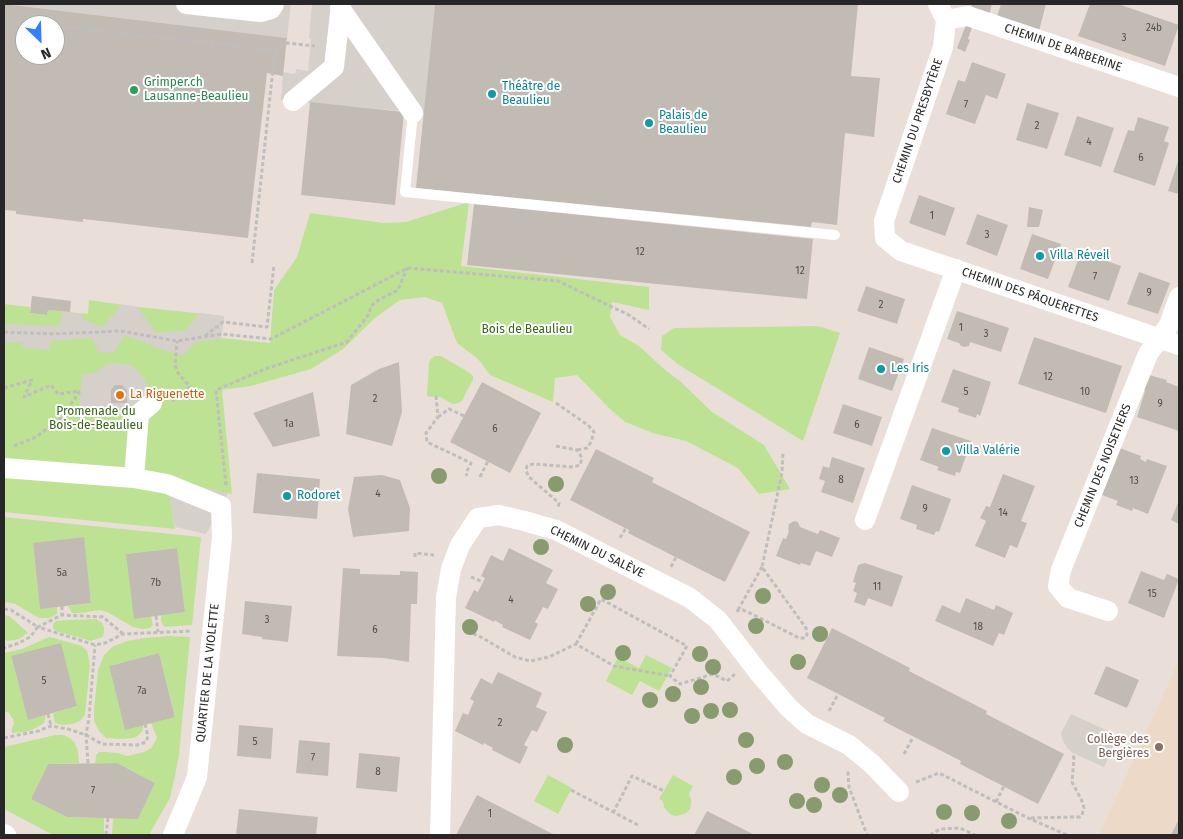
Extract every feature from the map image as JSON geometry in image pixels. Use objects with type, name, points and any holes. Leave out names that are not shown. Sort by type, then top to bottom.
[{"type":"street","points":[[186,4],[260,12],[271,9],[274,4]]},
{"type":"street","points":[[293,101],[334,67],[340,6]]},
{"type":"street","points":[[340,6],[413,113]]},
{"type":"street","name":"CHEMIN DE BARBERINE","points":[[942,12],[968,16],[1179,87]]},
{"type":"street","name":"CHEMIN DU PRESBYTÈRE","points":[[885,238],[884,221],[943,48],[942,12]]},
{"type":"street","name":"CHEMIN DES PÂQUERETTES","points":[[885,238],[902,251],[1179,345]]},
{"type":"street","points":[[865,520],[956,269]]},
{"type":"street","name":"CHEMIN DES NOISETIERS","points":[[1108,611],[1068,598],[1058,586],[1061,570],[1148,354],[1169,325],[1179,297]]},
{"type":"street","points":[[134,478],[139,414],[152,403]]},
{"type":"street","points":[[4,468],[134,478],[167,484],[221,506]]},
{"type":"street","name":"QUARTIER DE LA VIOLETTE","points":[[173,835],[197,777],[222,538],[221,506]]},
{"type":"street","name":"CHEMIN DU SALÈVE","points":[[440,835],[446,597],[451,569],[460,545],[478,518],[499,515],[556,530],[690,598],[718,620],[789,708],[807,724],[849,745],[872,764],[899,792]]},
{"type":"lane","points":[[413,113],[406,192],[835,235]]},
{"type":"path","points":[[65,27],[275,50],[286,42],[310,45]]},
{"type":"path","points":[[252,262],[275,50]]},
{"type":"path","points":[[205,336],[223,322],[267,326],[274,265]]},
{"type":"path","points":[[221,506],[222,492],[226,487],[216,390],[265,369],[347,342],[369,314],[371,306],[398,290],[408,268]]},
{"type":"path","points":[[4,332],[53,334],[121,331],[177,340],[222,334],[271,339],[408,268],[558,281],[629,315],[649,330]]},
{"type":"path","points":[[172,400],[190,387],[175,365],[177,340]]},
{"type":"path","points":[[4,388],[32,380],[24,397],[51,385],[58,394],[80,391],[61,418],[36,437],[12,447]]},
{"type":"path","points":[[436,396],[438,417]]},
{"type":"path","points":[[556,403],[594,432],[591,442],[586,448],[578,450],[556,446]]},
{"type":"path","points":[[464,416],[449,409],[438,417],[426,433],[427,442],[472,463],[466,473],[467,476]]},
{"type":"path","points":[[557,514],[559,503],[529,477],[526,471],[527,466],[533,464],[573,467],[580,465],[582,458],[578,450]]},
{"type":"path","points":[[734,616],[762,567],[782,473],[783,452]]},
{"type":"path","points":[[480,477],[488,461]]},
{"type":"path","points":[[617,545],[626,528]]},
{"type":"path","points":[[415,556],[415,553],[435,555]]},
{"type":"path","points":[[738,610],[750,613],[795,637],[805,638],[807,635],[806,628],[762,567]]},
{"type":"path","points":[[474,578],[483,582]]},
{"type":"path","points":[[466,631],[479,636],[515,657],[530,661],[550,657],[576,644],[601,599],[687,646],[670,676]]},
{"type":"path","points":[[62,606],[62,615]]},
{"type":"path","points":[[4,609],[11,610],[38,627],[95,645],[105,643],[122,634],[197,631]]},
{"type":"path","points":[[4,648],[30,637],[38,627],[62,615],[103,617],[122,634]]},
{"type":"path","points":[[156,616],[158,632]]},
{"type":"path","points":[[576,644],[614,666],[670,676],[680,684],[713,674],[727,681],[750,662]]},
{"type":"path","points":[[88,763],[86,735],[95,645]]},
{"type":"path","points":[[827,715],[838,694]]},
{"type":"path","points":[[48,714],[52,726]]},
{"type":"path","points":[[4,738],[52,726],[86,735],[102,744],[136,745],[146,742],[148,736],[145,724]]},
{"type":"path","points":[[904,754],[913,737]]},
{"type":"path","points":[[1028,818],[1074,818],[1082,815],[1083,803],[1072,782],[1073,753]]},
{"type":"path","points":[[861,755],[848,773],[849,787],[867,835]]},
{"type":"path","points":[[899,792],[920,779],[939,773],[1028,818],[1067,835]]},
{"type":"path","points":[[613,812],[632,776],[664,791]]},
{"type":"path","points":[[996,802],[1004,786]]},
{"type":"path","points":[[571,790],[638,825]]},
{"type":"path","points":[[106,835],[108,818]]},
{"type":"path","points":[[930,835],[940,829],[960,828],[975,835]]},
{"type":"shaded area","points":[[4,4],[291,4],[287,38]]},
{"type":"shaded area","points":[[312,4],[435,4],[424,113],[281,100],[283,72],[295,74],[296,69],[308,71]]},
{"type":"shaded area","points":[[122,304],[138,307],[156,333],[186,330],[199,313],[224,316],[221,339],[196,342],[183,356],[124,335],[114,353],[98,352],[92,338],[50,341],[49,350],[22,347],[22,343],[4,342],[4,324],[58,326],[63,312],[81,314],[83,319],[102,327]]},
{"type":"shaded area","points":[[108,364],[130,365],[136,369],[145,380],[147,387],[151,387],[152,415],[79,411],[82,374],[93,373]]},
{"type":"shaded area","points":[[166,480],[228,493],[206,534],[175,527]]},
{"type":"shaded area","name":"Collège des Bergières","points":[[1179,660],[1179,835],[1099,835]]},
{"type":"shaded area","points":[[1071,714],[1119,736],[1104,767],[1073,753],[1067,748],[1061,733]]},
{"type":"green space","name":"Bois de Beaulieu","points":[[469,202],[461,266],[649,287],[649,310],[612,302],[610,317],[620,335],[639,346],[712,412],[764,445],[790,489],[759,494],[738,468],[686,441],[653,433],[625,422],[577,375],[555,378],[553,402],[490,375],[478,359],[457,343],[442,303],[425,297],[400,300],[375,318],[343,349],[311,369],[251,386],[222,390],[232,494],[167,480],[175,529],[4,512],[4,304],[30,307],[30,313],[47,315],[48,310],[88,314],[89,300],[224,316],[221,338],[270,343],[274,290],[297,257],[310,213],[384,223],[406,222]]},
{"type":"green space","points":[[818,326],[840,333],[803,441],[679,365],[661,350],[662,336],[674,328]]},
{"type":"green space","points":[[435,356],[441,356],[473,376],[473,380],[463,400],[459,403],[453,404],[440,397],[429,397],[427,395],[429,363]]},
{"type":"green space","points":[[4,517],[201,537],[192,625],[164,627],[161,621],[161,615],[185,612],[177,548],[126,554],[151,616],[153,625],[150,628],[133,627],[100,610],[72,613],[68,606],[91,603],[83,537],[33,544],[40,608],[57,607],[57,614],[50,618],[39,618],[15,604],[7,602],[4,604]]},
{"type":"green space","points":[[4,615],[9,616],[28,633],[19,639],[4,640]]},
{"type":"green space","points":[[96,619],[102,623],[104,633],[102,637],[91,641],[56,631],[53,628],[53,624],[56,621]]},
{"type":"green space","points":[[168,636],[190,637],[179,755],[170,798],[149,835],[112,835],[113,818],[138,818],[155,783],[117,763],[95,763],[96,755],[99,752],[106,752],[127,756],[144,752],[151,748],[157,738],[151,723],[175,716],[159,653],[109,666],[125,729],[143,725],[143,730],[134,738],[106,738],[99,731],[94,721],[98,670],[104,655],[112,647],[127,641]]},
{"type":"green space","points":[[49,637],[82,646],[87,651],[90,664],[85,715],[80,721],[73,724],[62,725],[55,723],[53,713],[77,706],[60,644],[11,657],[28,719],[46,715],[44,723],[36,728],[25,732],[12,733],[13,719],[9,713],[4,711],[4,653],[22,649]]},
{"type":"green space","points":[[646,655],[672,668],[659,691],[640,681],[632,695],[606,681],[618,657],[639,668]]},
{"type":"green space","points":[[55,735],[64,735],[75,743],[79,763],[48,764],[31,799],[67,817],[104,818],[104,835],[53,835],[4,809],[4,747]]},
{"type":"green space","points":[[548,775],[572,788],[558,814],[534,801]]},
{"type":"green space","points":[[673,775],[693,786],[689,794],[691,799],[690,809],[686,813],[676,816],[671,815],[667,811],[663,801],[659,799]]},
{"type":"building","points":[[4,4],[287,38],[283,76],[267,73],[248,238],[83,219],[83,222],[16,214],[16,211],[4,210]]},
{"type":"building","name":"Palais de Beaulieu","points":[[435,4],[858,4],[851,76],[880,78],[874,137],[845,133],[837,225],[812,222],[811,227],[416,188]]},
{"type":"building","points":[[972,4],[992,4],[989,15],[971,9]]},
{"type":"building","points":[[1001,4],[1046,4],[1039,31],[996,19]]},
{"type":"building","points":[[1090,4],[1118,4],[1179,25],[1165,66],[1078,36]]},
{"type":"building","points":[[966,25],[972,27],[968,39],[970,40],[965,52],[957,48]]},
{"type":"building","points":[[972,62],[1006,74],[997,99],[986,95],[975,124],[946,114],[958,80],[965,82]]},
{"type":"building","points":[[310,102],[404,112],[395,205],[301,195]]},
{"type":"building","points":[[1027,103],[1059,113],[1047,149],[1016,140]]},
{"type":"building","points":[[1077,116],[1114,128],[1101,167],[1064,155]]},
{"type":"building","points":[[1138,117],[1169,127],[1164,141],[1169,143],[1155,186],[1113,172],[1128,130],[1134,131]]},
{"type":"building","points":[[1179,158],[1179,194],[1168,191]]},
{"type":"building","points":[[919,195],[955,208],[945,236],[909,223]]},
{"type":"building","points":[[474,204],[813,239],[807,299],[467,265]]},
{"type":"building","points":[[1029,207],[1043,210],[1039,227],[1027,227]]},
{"type":"building","points":[[977,214],[1008,225],[997,256],[966,244]]},
{"type":"building","name":"Villa Réveil","points":[[1032,234],[1061,244],[1048,279],[1020,269]]},
{"type":"building","points":[[1081,252],[1121,266],[1109,301],[1068,287]]},
{"type":"building","points":[[1139,272],[1170,283],[1158,314],[1127,304]]},
{"type":"building","points":[[866,286],[905,299],[897,324],[857,311]]},
{"type":"building","points":[[32,296],[71,301],[70,312],[48,310],[47,315],[30,313]]},
{"type":"building","points":[[957,311],[1009,328],[1001,352],[970,342],[969,346],[965,347],[947,339]]},
{"type":"building","points":[[1034,337],[1122,366],[1106,413],[1018,384]]},
{"type":"building","name":"Les Iris","points":[[869,347],[904,359],[892,391],[858,379]]},
{"type":"building","points":[[399,362],[402,412],[392,446],[346,434],[351,385],[379,369]]},
{"type":"building","points":[[953,369],[991,382],[980,416],[977,414],[976,418],[958,412],[959,408],[941,402]]},
{"type":"building","points":[[1149,375],[1167,380],[1166,382],[1179,387],[1179,431],[1137,417]]},
{"type":"building","points":[[482,382],[541,413],[510,473],[450,442]]},
{"type":"building","points":[[115,385],[122,385],[127,391],[127,403],[111,403],[111,390]]},
{"type":"building","points":[[313,392],[320,436],[273,447],[253,413]]},
{"type":"building","points":[[843,404],[882,417],[872,446],[833,433]]},
{"type":"building","name":"Villa Valérie","points":[[932,428],[971,441],[960,473],[956,472],[955,476],[937,470],[939,467],[920,460]]},
{"type":"building","points":[[1120,448],[1141,456],[1140,459],[1146,462],[1147,459],[1167,466],[1148,514],[1133,508],[1132,511],[1116,505],[1118,501],[1102,495]]},
{"type":"building","points":[[596,449],[654,478],[652,482],[750,532],[725,582],[628,533],[629,530],[570,500]]},
{"type":"building","points":[[832,457],[865,468],[853,503],[821,492],[825,481],[819,479],[823,466],[829,468]]},
{"type":"building","name":"Rodoret","points":[[257,473],[320,479],[317,519],[253,513]]},
{"type":"building","points":[[1003,474],[1035,486],[1021,521],[1027,523],[1017,548],[1010,545],[1005,558],[975,546],[986,521],[980,518],[986,506],[990,507]]},
{"type":"building","points":[[382,475],[400,480],[410,508],[409,531],[353,537],[348,509],[354,477]]},
{"type":"building","points":[[912,485],[951,499],[939,532],[936,531],[934,535],[916,529],[917,525],[900,519]]},
{"type":"building","points":[[1179,500],[1179,524],[1171,520]]},
{"type":"building","points":[[794,521],[798,522],[800,527],[818,534],[820,530],[840,538],[832,557],[816,551],[810,566],[801,563],[800,565],[776,556],[783,538],[786,539],[789,524]]},
{"type":"building","points":[[84,537],[91,603],[40,609],[33,543]]},
{"type":"building","points":[[177,548],[185,612],[134,619],[126,554]]},
{"type":"building","points":[[509,548],[553,570],[546,583],[558,589],[548,609],[543,607],[535,622],[538,624],[530,640],[502,627],[503,625],[494,620],[494,622],[465,608],[474,590],[478,592],[485,578],[481,576],[491,555],[503,561]]},
{"type":"building","points":[[865,563],[903,576],[892,607],[868,598],[865,606],[854,602],[857,593],[853,591],[856,583],[853,582],[858,565]]},
{"type":"building","points":[[343,568],[360,569],[360,574],[400,575],[400,571],[418,572],[417,604],[411,604],[409,662],[383,658],[337,656]]},
{"type":"building","points":[[1141,571],[1164,580],[1167,574],[1179,579],[1164,618],[1128,603]]},
{"type":"building","points":[[966,598],[994,610],[996,605],[1013,613],[1004,635],[999,633],[993,646],[935,621],[942,605],[960,613]]},
{"type":"building","points":[[245,601],[292,606],[288,642],[242,634]]},
{"type":"building","points":[[832,628],[910,668],[909,671],[987,711],[986,714],[1064,754],[1038,804],[960,764],[961,761],[883,721],[885,718],[807,678]]},
{"type":"building","points":[[61,643],[77,706],[28,720],[11,656]]},
{"type":"building","points":[[159,653],[175,717],[125,730],[109,666]]},
{"type":"building","points":[[1106,666],[1139,680],[1127,708],[1094,694]]},
{"type":"building","points":[[498,672],[542,693],[536,707],[547,712],[537,732],[532,730],[524,745],[528,747],[520,764],[492,750],[493,748],[484,743],[483,745],[455,731],[463,713],[468,715],[474,701],[470,699],[481,678],[492,684]]},
{"type":"building","points":[[239,725],[273,728],[271,759],[237,756]]},
{"type":"building","points":[[299,740],[330,743],[328,776],[296,773]]},
{"type":"building","points":[[359,753],[400,757],[397,792],[356,788]]},
{"type":"building","points":[[117,763],[155,783],[138,819],[67,817],[31,799],[48,764]]},
{"type":"building","points":[[477,795],[551,833],[556,835],[456,835]]},
{"type":"building","points":[[239,809],[318,817],[316,835],[236,835]]},
{"type":"building","points":[[707,811],[755,835],[694,835]]},
{"type":"building","points":[[1179,819],[1179,835],[1171,835]]},
{"type":"place","name":"Grimper.ch Lausanne-Beaulieu","points":[[134,90]]},
{"type":"place","name":"Théâtre de Beaulieu","points":[[492,94]]},
{"type":"place","name":"Palais de Beaulieu","points":[[649,123]]},
{"type":"place","name":"Villa Réveil","points":[[1040,256]]},
{"type":"place","name":"Les Iris","points":[[881,369]]},
{"type":"place","name":"La Riguenette","points":[[120,395]]},
{"type":"place","name":"Villa Valérie","points":[[946,451]]},
{"type":"place","name":"Rodoret","points":[[287,496]]},
{"type":"place","name":"Collège des Bergières","points":[[1159,747]]},
{"type":"park label","name":"Promenade du Bois-de-Beaulieu","points":[[96,419]]}]
